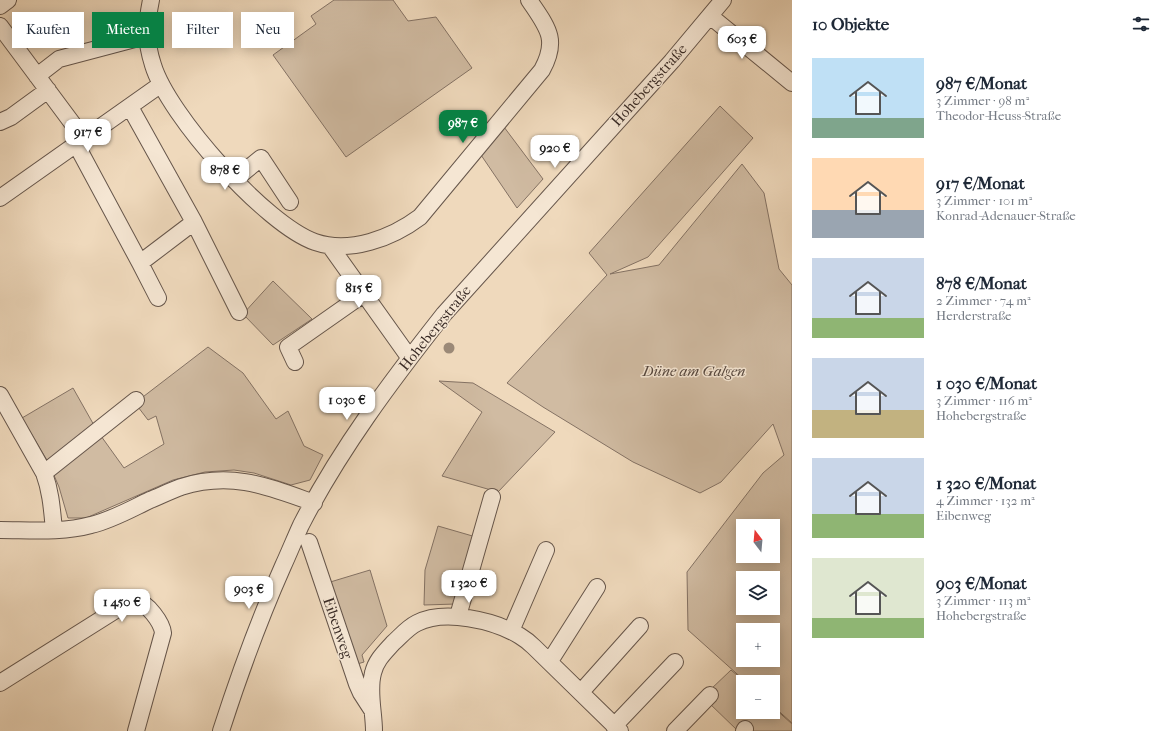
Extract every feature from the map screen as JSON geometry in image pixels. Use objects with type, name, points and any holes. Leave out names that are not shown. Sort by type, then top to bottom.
[{"type":"street","points":[[0,6],[8,0]]},
{"type":"street","points":[[149,12],[151,0]]},
{"type":"street","points":[[149,48],[152,64],[160,85],[182,118],[234,180],[258,203],[290,229],[304,238],[316,243],[330,246],[364,243],[383,238],[408,226],[420,216],[542,70],[549,58],[551,44],[549,33],[544,22],[529,0]]},
{"type":"street","name":"Hohebergstraße","points":[[220,731],[237,680],[271,592],[301,525],[348,443],[409,358],[444,314],[672,61],[723,0]]},
{"type":"street","points":[[710,16],[792,83]]},
{"type":"street","points":[[3,37],[48,90],[80,142],[158,298]]},
{"type":"street","points":[[37,76],[59,59],[101,48]]},
{"type":"street","points":[[0,198],[160,85]]},
{"type":"street","points":[[0,122],[11,117],[48,90]]},
{"type":"street","points":[[130,107],[194,222],[239,312]]},
{"type":"street","points":[[234,180],[261,158],[290,202]]},
{"type":"street","points":[[140,263],[194,222]]},
{"type":"street","points":[[330,246],[409,358]]},
{"type":"street","points":[[295,362],[288,347],[364,293]]},
{"type":"street","points":[[0,395],[44,473],[49,485],[54,530]]},
{"type":"street","points":[[44,473],[136,400]]},
{"type":"street","points":[[0,530],[54,530],[81,527],[98,523],[182,487],[206,482],[233,480],[257,484],[314,503]]},
{"type":"street","points":[[458,616],[492,497]]},
{"type":"street","name":"Eibenweg","points":[[309,542],[357,684],[361,694],[373,710]]},
{"type":"street","points":[[511,631],[546,550]]},
{"type":"street","points":[[550,661],[597,587]]},
{"type":"street","points":[[0,684],[127,604],[131,602],[145,604],[161,626],[162,633],[136,731]]},
{"type":"street","name":"Eibenweg","points":[[374,731],[371,685],[372,675],[376,663],[408,629],[417,623],[436,617],[458,616],[487,623],[511,631],[520,636],[550,661],[617,728],[675,662]]},
{"type":"street","points":[[581,692],[640,626]]},
{"type":"street","points":[[675,731],[710,695]]},
{"type":"green space","points":[[334,0],[393,0],[408,21],[436,17],[472,68],[346,157],[273,55],[283,48],[294,48],[294,40],[316,24],[311,16]]},
{"type":"green space","name":"Düne am Galgen","points":[[720,106],[753,138],[648,257],[610,274],[659,265],[742,164],[764,193],[779,269],[792,285],[792,723],[780,712],[780,675],[738,675],[688,630],[687,572],[763,473],[784,455],[773,424],[721,482],[700,493],[633,462],[543,407],[507,383],[607,275],[589,253]]},
{"type":"green space","points":[[504,127],[543,179],[517,208],[481,155]]},
{"type":"green space","points":[[273,281],[312,319],[273,345],[243,314]]},
{"type":"green space","points":[[208,347],[243,373],[276,419],[288,411],[304,446],[323,455],[310,480],[291,485],[254,473],[234,470],[205,472],[173,480],[86,518],[68,518],[59,487],[53,473],[101,436],[124,468],[164,444],[156,416],[148,420],[135,403]]},
{"type":"green space","points":[[439,381],[473,383],[555,432],[498,492],[442,476],[482,412]]},
{"type":"green space","points":[[73,388],[95,427],[48,462],[22,418]]},
{"type":"green space","points":[[438,526],[476,537],[456,604],[424,605],[425,570]]},
{"type":"green space","points":[[370,570],[387,626],[362,655],[364,662],[354,665],[327,583]]},
{"type":"green space","points":[[731,670],[737,675],[736,719],[780,719],[780,713],[792,724],[792,731],[738,731],[708,702],[710,690]]}]
